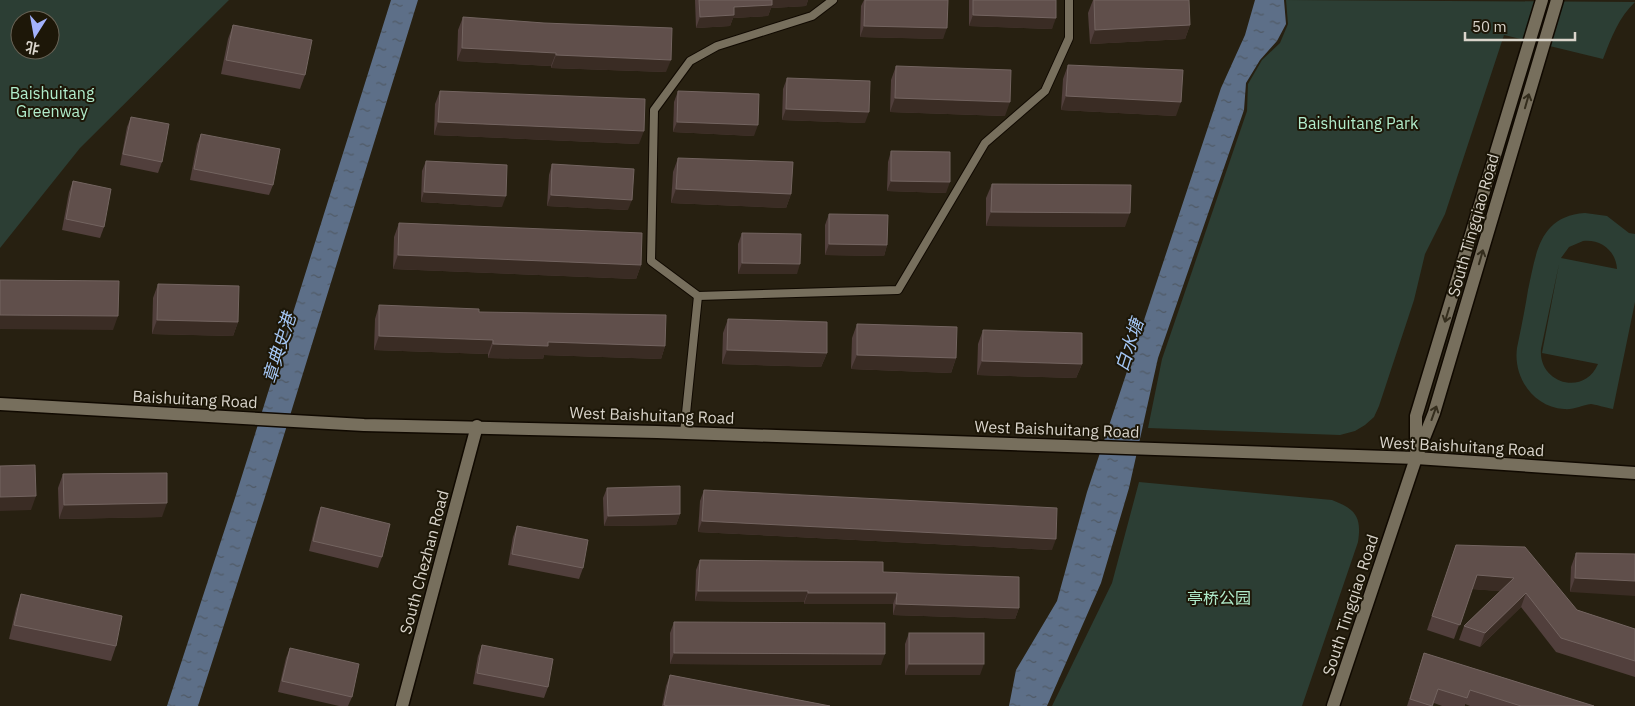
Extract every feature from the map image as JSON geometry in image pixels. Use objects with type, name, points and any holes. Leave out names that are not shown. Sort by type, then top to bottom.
[{"type":"street","name":"South Tingqiao Road","points":[[1416,458],[1416,416],[1542,0]]},
{"type":"street","name":"South Tingqiao Road","points":[[1334,706],[1416,458],[1434,413],[1557,0]]},
{"type":"street","name":"Baishuitang Road","points":[[0,404],[364,425],[478,426]]},
{"type":"street","name":"West Baishuitang Road","points":[[478,426],[1416,458],[1635,473]]},
{"type":"street","name":"South Chezhan Road","points":[[402,706],[478,426]]},
{"type":"lane","points":[[833,0],[812,16],[717,46],[690,61],[654,110],[651,260],[698,296],[898,290],[985,143],[1045,91],[1069,38],[1069,0]]},
{"type":"lane","points":[[684,433],[698,296]]},
{"type":"green space","name":"Baishuitang Greenway","points":[[0,0],[229,0],[80,148],[0,248]]},
{"type":"green space","name":"Baishuitang Park","points":[[1286,0],[1635,2],[1620,21],[1603,59],[1504,35],[1445,214],[1425,254],[1414,300],[1379,406],[1374,417],[1365,425],[1355,431],[1340,435],[1148,428],[1162,359],[1247,111],[1248,84],[1262,60],[1280,43],[1288,24]]},
{"type":"green space","points":[[1585,213],[1607,216],[1629,233],[1635,234],[1635,302],[1613,409],[1591,404],[1564,409],[1543,403],[1527,389],[1518,369],[1517,348],[1537,251],[1549,229],[1558,221]],"holes":[[[1583,241],[1596,242],[1611,252],[1617,269],[1561,258],[1569,247]],[[1559,264],[1542,353],[1598,364],[1591,374],[1583,380],[1573,383],[1563,382],[1554,377],[1542,361],[1541,349]]]},
{"type":"green space","name":"亭桥公园","points":[[1139,482],[1332,500],[1351,510],[1355,515],[1359,526],[1358,542],[1302,706],[1052,706],[1112,583]]},
{"type":"water","points":[[391,0],[418,0],[264,500],[198,706],[167,706],[235,498]]},
{"type":"water","points":[[1255,0],[1284,0],[1286,24],[1277,41],[1260,60],[1246,83],[1244,110],[1158,358],[1129,488],[1101,583],[1047,706],[1009,706],[1016,670],[1057,601],[1087,492],[1221,88],[1245,35]]},
{"type":"building","points":[[699,0],[772,0],[772,5],[734,7],[734,15],[700,17]]},
{"type":"building","points":[[865,0],[948,0],[947,28],[864,26]]},
{"type":"building","points":[[973,0],[1056,0],[1056,18],[973,15]]},
{"type":"building","points":[[1094,0],[1189,0],[1190,25],[1095,30]]},
{"type":"building","points":[[463,17],[544,23],[672,28],[671,60],[556,55],[556,53],[462,48]]},
{"type":"building","points":[[233,25],[312,40],[305,75],[226,60]]},
{"type":"building","points":[[1068,65],[1183,70],[1181,102],[1066,96]]},
{"type":"building","points":[[896,66],[1011,70],[1010,102],[895,98]]},
{"type":"building","points":[[787,78],[870,81],[869,112],[786,109]]},
{"type":"building","points":[[440,91],[645,99],[644,131],[438,122]]},
{"type":"building","points":[[678,91],[759,94],[758,125],[677,122]]},
{"type":"building","points":[[131,117],[169,124],[162,162],[123,154]]},
{"type":"building","points":[[201,134],[280,149],[273,185],[194,169]]},
{"type":"building","points":[[891,151],[950,152],[950,182],[891,181]]},
{"type":"building","points":[[678,158],[793,162],[791,194],[676,189]]},
{"type":"building","points":[[426,161],[507,165],[506,196],[424,192]]},
{"type":"building","points":[[552,164],[634,169],[632,200],[551,195]]},
{"type":"building","points":[[73,181],[111,189],[104,227],[66,219]]},
{"type":"building","points":[[992,184],[1131,185],[1130,213],[991,212]]},
{"type":"building","points":[[829,214],[888,215],[887,245],[829,244]]},
{"type":"building","points":[[399,223],[642,233],[641,265],[398,255]]},
{"type":"building","points":[[742,233],[801,234],[800,264],[742,263]]},
{"type":"building","points":[[0,280],[119,281],[118,316],[0,315]]},
{"type":"building","points":[[158,284],[239,286],[238,322],[157,320]]},
{"type":"building","points":[[379,305],[479,309],[479,312],[666,315],[665,346],[548,342],[548,346],[493,344],[493,340],[379,336]]},
{"type":"building","points":[[728,319],[827,322],[827,353],[727,350]]},
{"type":"building","points":[[857,324],[957,327],[956,358],[857,355]]},
{"type":"building","points":[[983,330],[1082,333],[1082,364],[982,361]]},
{"type":"building","points":[[35,465],[36,496],[0,497],[0,466]]},
{"type":"building","points":[[167,473],[167,503],[64,505],[63,474]]},
{"type":"building","points":[[680,486],[680,514],[608,516],[607,488]]},
{"type":"building","points":[[704,490],[1057,508],[1056,539],[702,521]]},
{"type":"building","points":[[321,507],[390,524],[382,557],[313,541]]},
{"type":"building","points":[[517,526],[588,540],[583,568],[512,554]]},
{"type":"building","points":[[1456,545],[1525,547],[1577,610],[1635,629],[1635,661],[1561,638],[1526,593],[1485,633],[1464,626],[1514,578],[1477,575],[1460,625],[1432,616]]},
{"type":"building","points":[[1576,553],[1635,554],[1635,581],[1575,578]]},
{"type":"building","points":[[700,560],[883,562],[883,572],[1019,577],[1019,608],[896,604],[897,593],[698,591]]},
{"type":"building","points":[[21,594],[122,616],[116,646],[14,625]]},
{"type":"building","points":[[674,622],[885,623],[885,654],[674,653]]},
{"type":"building","points":[[909,633],[984,633],[984,664],[909,664]]},
{"type":"building","points":[[482,645],[553,659],[548,687],[477,673]]},
{"type":"building","points":[[290,648],[359,664],[352,697],[282,681]]},
{"type":"building","points":[[1424,653],[1594,706],[1521,706],[1470,690],[1467,698],[1438,689],[1432,706],[1410,699]]},
{"type":"building","points":[[670,675],[830,706],[668,706],[664,705]]},
{"type":"water label","name":"白水塘","points":[[1129,345]]},
{"type":"water label","name":"章典史港","points":[[279,348]]}]
